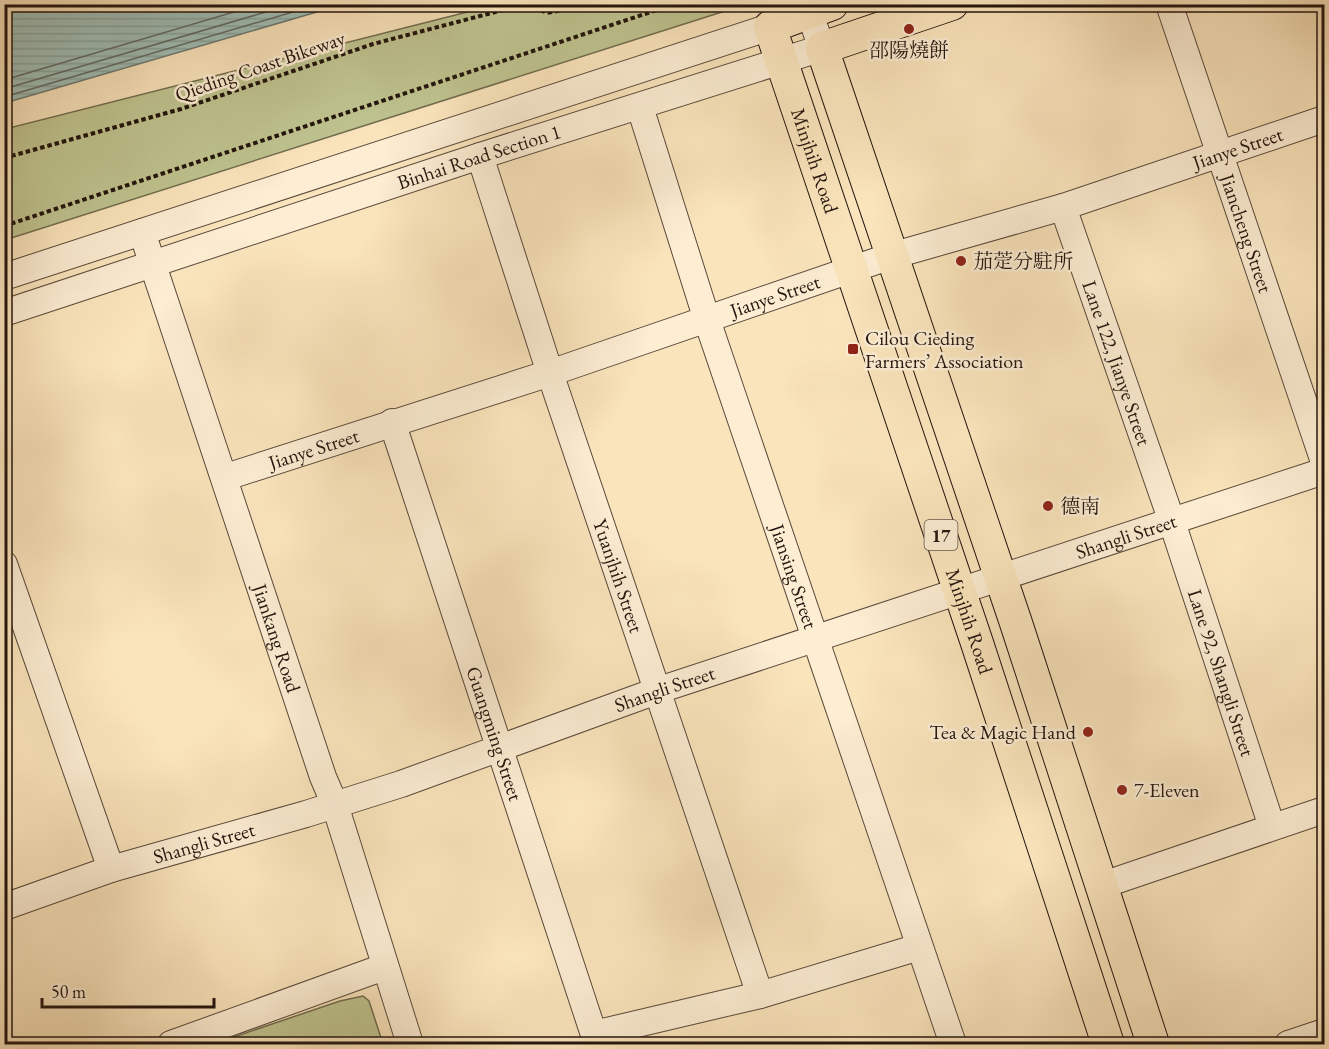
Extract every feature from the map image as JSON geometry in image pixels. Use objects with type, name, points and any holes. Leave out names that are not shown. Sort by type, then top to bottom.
[{"type":"main road","name":"Binhai Road Section 1","points":[[822,48],[952,4]]},
{"type":"main road","name":"Binhai Road Section 1","points":[[770,27],[821,8]]},
{"type":"main road","name":"Minjhih Road","points":[[770,27],[1108,1044]]},
{"type":"main road","name":"17","points":[[822,48],[1001,576],[1153,1044]]},
{"type":"street","name":"Jiancheng Street","points":[[1169,4],[1324,462]]},
{"type":"street","points":[[821,8],[822,48]]},
{"type":"street","name":"Binhai Road Section 1","points":[[4,278],[770,27]]},
{"type":"street","name":"Binhai Road Section 1","points":[[4,313],[480,156],[822,48]]},
{"type":"street","name":"Jiansing Street","points":[[639,107],[707,320],[818,639],[953,1044]]},
{"type":"street","name":"Jianye Street","points":[[226,477],[550,373],[891,256],[1063,207],[1324,119]]},
{"type":"street","name":"Yuanjhih Street","points":[[480,156],[550,373],[659,690],[760,995]]},
{"type":"street","name":"Lane 122, Jianye Street","points":[[1063,207],[1171,519]]},
{"type":"street","name":"Jiankang Road","points":[[142,232],[226,477],[323,777],[335,805],[410,1044]]},
{"type":"street","name":"Guangming Street","points":[[392,422],[596,1039]]},
{"type":"street","name":"Shangli Street","points":[[4,907],[111,869],[335,805],[659,690],[818,639],[1171,519],[1324,471]]},
{"type":"street","name":"Lane 92, Shangli Street","points":[[1171,519],[1272,827]]},
{"type":"street","points":[[4,564],[111,869]]},
{"type":"street","points":[[1100,886],[1324,810]]},
{"type":"street","points":[[596,1039],[760,995],[919,947]]},
{"type":"street","points":[[171,1044],[384,967]]},
{"type":"street","points":[[1288,1044],[1324,1032]]},
{"type":"path","points":[[526,4],[547,13],[594,4]]},
{"type":"path","name":"Qieding Coast Bikeway","points":[[4,158],[181,109],[373,44],[526,4]]},
{"type":"path","points":[[4,226],[675,4]]},
{"type":"green space","points":[[495,5],[744,5],[5,240],[5,129]]},
{"type":"green space","points":[[363,996],[369,1001],[383,1044],[213,1044],[340,1001]]},
{"type":"water","points":[[5,4],[341,4],[341,5],[5,103]]},
{"type":"place","name":"邵陽燒餅","points":[[909,29]]},
{"type":"place","name":"茄萣分駐所","points":[[961,261]]},
{"type":"place","name":"Cilou Cieding Farmers’ Association","points":[[853,349]]},
{"type":"place","name":"德南","points":[[1048,506]]},
{"type":"place","name":"Tea & Magic Hand","points":[[1088,732]]},
{"type":"place","name":"7-Eleven","points":[[1122,790]]}]
